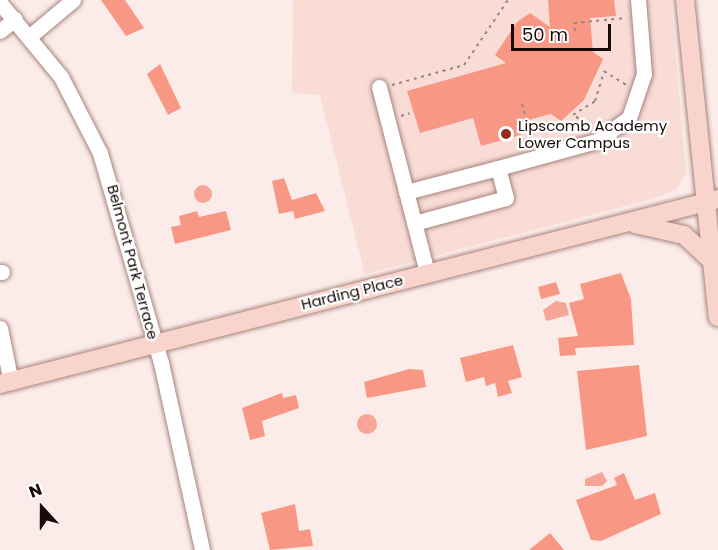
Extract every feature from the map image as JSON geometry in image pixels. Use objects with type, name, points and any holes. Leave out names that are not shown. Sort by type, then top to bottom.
[{"type":"main road","points":[[686,0],[711,201],[711,260],[718,316]]},
{"type":"main road","name":"Harding Place","points":[[5,383],[711,201]]},
{"type":"main road","points":[[625,222],[684,235],[711,260]]},
{"type":"street","points":[[30,36],[73,0]]},
{"type":"street","name":"Belmont Park Terrace","points":[[0,3],[30,36],[80,108],[100,153],[155,344],[202,550]]},
{"type":"street","points":[[406,192],[498,168],[538,149],[606,137],[635,108],[644,74],[633,4]]},
{"type":"street","points":[[0,31],[15,19]]},
{"type":"street","points":[[384,92],[427,273]]},
{"type":"street","points":[[414,223],[506,198],[498,168]]},
{"type":"street","points":[[0,328],[5,383]]},
{"type":"path","points":[[384,92],[387,86],[464,65],[508,0]]},
{"type":"path","points":[[629,28],[628,17],[633,4]]},
{"type":"path","points":[[575,31],[574,23],[628,17]]},
{"type":"path","points":[[586,133],[596,130],[573,115],[595,100],[604,71],[631,89],[632,81]]},
{"type":"path","points":[[522,104],[538,149],[523,149]]},
{"type":"path","points":[[396,117],[398,127]]},
{"type":"shaded area","name":"Lipscomb Academy Lower Campus","points":[[293,0],[671,0],[686,173],[677,189],[656,198],[365,274],[320,95],[292,93]]},
{"type":"shaded area","points":[[203,185],[209,188],[212,194],[209,200],[203,203],[197,200],[194,194],[197,188]]},
{"type":"shaded area","points":[[556,301],[566,303],[569,315],[546,321],[543,310]]},
{"type":"shaded area","points":[[367,414],[374,417],[377,424],[374,431],[367,434],[360,431],[357,424],[360,417]]},
{"type":"shaded area","points":[[602,472],[607,481],[602,486],[585,486],[585,479]]},
{"type":"building","points":[[101,0],[125,0],[144,28],[126,36]]},
{"type":"building","points":[[548,0],[614,0],[616,16],[590,18],[593,52],[603,59],[584,100],[561,121],[551,114],[517,123],[521,135],[481,146],[473,118],[420,133],[407,91],[506,63],[495,55],[517,22],[530,13],[550,27]]},
{"type":"building","points":[[160,64],[181,108],[168,115],[147,74]]},
{"type":"building","points":[[284,178],[292,200],[316,193],[325,211],[295,219],[293,211],[279,214],[272,181]]},
{"type":"building","points":[[197,211],[199,217],[226,211],[231,230],[175,244],[171,227],[181,225],[179,216]]},
{"type":"building","points":[[621,273],[631,299],[634,345],[575,348],[576,355],[560,356],[558,338],[578,336],[569,303],[584,299],[580,284]]},
{"type":"building","points":[[556,282],[560,294],[541,299],[538,287]]},
{"type":"building","points":[[513,345],[522,377],[508,381],[512,393],[498,397],[495,383],[486,386],[484,377],[466,382],[460,358]]},
{"type":"building","points":[[639,365],[647,436],[586,450],[577,371]]},
{"type":"building","points":[[409,369],[423,370],[426,387],[367,398],[364,382]]},
{"type":"building","points":[[282,393],[283,398],[296,395],[299,408],[262,421],[265,436],[250,440],[242,408]]},
{"type":"building","points":[[624,473],[635,500],[655,493],[661,514],[601,541],[591,540],[576,500],[617,485],[614,478]]},
{"type":"building","points":[[295,504],[299,531],[310,529],[313,546],[270,550],[261,513]]},
{"type":"building","points":[[550,533],[564,550],[529,550]]},
{"type":"place","name":"Lipscomb Academy Lower Campus","points":[[506,134]]}]
